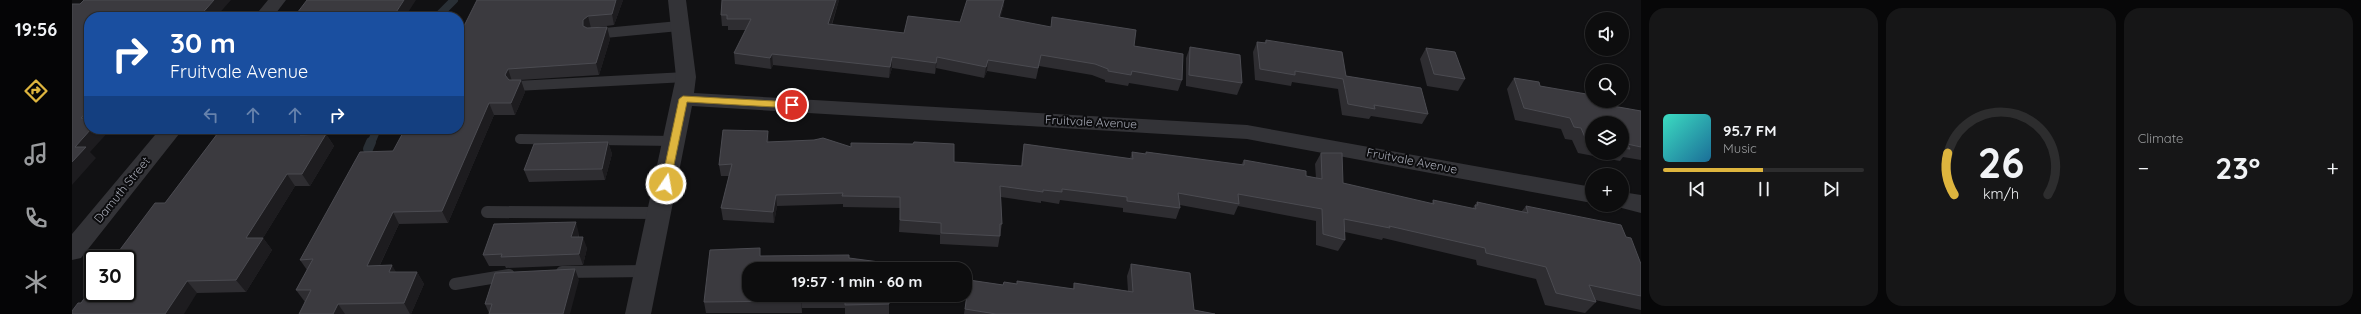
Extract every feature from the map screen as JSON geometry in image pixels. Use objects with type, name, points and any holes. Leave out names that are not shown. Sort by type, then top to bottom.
[{"type":"street","points":[[267,12],[277,0]]},
{"type":"street","points":[[638,314],[675,141],[684,88],[677,0]]},
{"type":"street","name":"Fruitvale Avenue","points":[[684,88],[1248,132],[1585,193]]},
{"type":"street","name":"Damuth Street","points":[[72,251],[168,134]]},
{"type":"street","points":[[1629,201],[1641,204]]},
{"type":"lane","points":[[592,34],[679,26]]},
{"type":"lane","points":[[516,86],[660,80],[684,88]]},
{"type":"lane","points":[[520,139],[675,141]]},
{"type":"lane","points":[[487,212],[659,212]]},
{"type":"lane","points":[[553,272],[647,271]]},
{"type":"lane","points":[[455,284],[524,274]]},
{"type":"building","points":[[84,0],[214,0],[203,12],[84,12],[84,115],[81,118],[84,118],[84,134],[87,134],[75,147],[86,147],[72,162],[72,4],[80,4]]},
{"type":"building","points":[[307,0],[404,0],[396,12],[298,12]]},
{"type":"building","points":[[477,0],[616,0],[612,14],[588,16],[583,20],[583,26],[587,28],[607,27],[596,63],[508,69],[505,75],[509,80],[521,80],[511,103],[489,103],[442,211],[393,212],[367,266],[392,265],[389,272],[417,272],[404,303],[338,304],[333,314],[299,314],[311,290],[296,290],[313,259],[300,260],[360,152],[393,151],[402,134],[464,134],[464,26]]},
{"type":"building","points":[[722,0],[836,0],[828,24],[904,33],[908,16],[960,22],[967,0],[1004,0],[999,17],[1051,27],[1052,17],[1136,30],[1134,46],[1183,54],[1182,80],[1132,71],[1131,75],[1108,71],[1108,69],[1095,64],[1041,55],[1038,68],[988,60],[986,67],[937,57],[936,63],[892,57],[890,67],[772,54],[770,58],[734,53],[751,19],[727,19],[727,15],[721,15]]},
{"type":"building","points":[[1266,40],[1342,52],[1346,76],[1421,88],[1428,114],[1374,105],[1375,109],[1348,104],[1343,79],[1295,71],[1295,75],[1260,69],[1257,42],[1266,43]]},
{"type":"building","points":[[1190,47],[1240,55],[1242,83],[1189,75]]},
{"type":"building","points":[[1426,48],[1455,52],[1465,79],[1434,74]]},
{"type":"building","points":[[1514,78],[1539,82],[1540,86],[1585,94],[1585,108],[1624,108],[1641,111],[1641,147],[1629,144],[1629,116],[1585,116],[1585,137],[1581,128],[1574,127],[1570,118],[1524,108]]},
{"type":"building","points":[[723,130],[768,131],[767,142],[814,140],[823,138],[851,147],[851,143],[913,144],[914,142],[954,144],[954,162],[1022,166],[1024,144],[1133,159],[1132,152],[1146,154],[1146,152],[1244,165],[1244,160],[1306,171],[1306,176],[1322,179],[1321,153],[1342,153],[1343,183],[1434,204],[1433,200],[1476,209],[1475,205],[1478,205],[1477,202],[1528,213],[1526,206],[1621,225],[1626,237],[1631,238],[1641,264],[1641,296],[1589,285],[1596,302],[1556,293],[1546,267],[1486,253],[1485,248],[1389,226],[1390,228],[1344,219],[1345,240],[1323,234],[1322,209],[1238,194],[1239,204],[1178,193],[1180,208],[1127,201],[1127,197],[1062,189],[1062,192],[1043,190],[1043,192],[1000,186],[1002,224],[1000,224],[1000,236],[941,233],[941,223],[900,220],[900,197],[842,196],[843,193],[776,195],[773,212],[721,208],[732,164],[719,165]]},
{"type":"building","points":[[217,134],[326,134],[302,174],[287,174],[246,238],[263,238],[236,280],[187,281],[165,314],[72,314],[72,311],[78,303],[81,303],[84,299],[84,302],[136,302],[136,250],[120,250],[155,203],[165,203]]},
{"type":"building","points":[[608,142],[602,169],[524,170],[534,144]]},
{"type":"building","points":[[576,222],[571,237],[583,237],[579,254],[501,257],[502,254],[483,255],[494,224]]},
{"type":"building","points":[[760,248],[760,256],[849,255],[849,258],[879,262],[742,262],[742,302],[704,302],[710,250]]},
{"type":"building","points":[[1131,264],[1190,273],[1194,310],[1215,314],[996,314],[965,309],[966,302],[972,302],[972,280],[1003,285],[1004,282],[1017,284],[1017,281],[1074,289],[1074,283],[1133,292]]},
{"type":"building","points":[[575,269],[563,314],[489,314],[492,304],[485,304],[495,273]]},
{"type":"building","points":[[845,302],[889,302],[889,304],[845,305]]},
{"type":"waterway","points":[[442,12],[454,0]]},
{"type":"waterway","points":[[371,143],[375,134]]},
{"type":"waterway","points":[[368,149],[371,142]]},
{"type":"route","points":[[666,184],[683,99],[792,105]]}]
